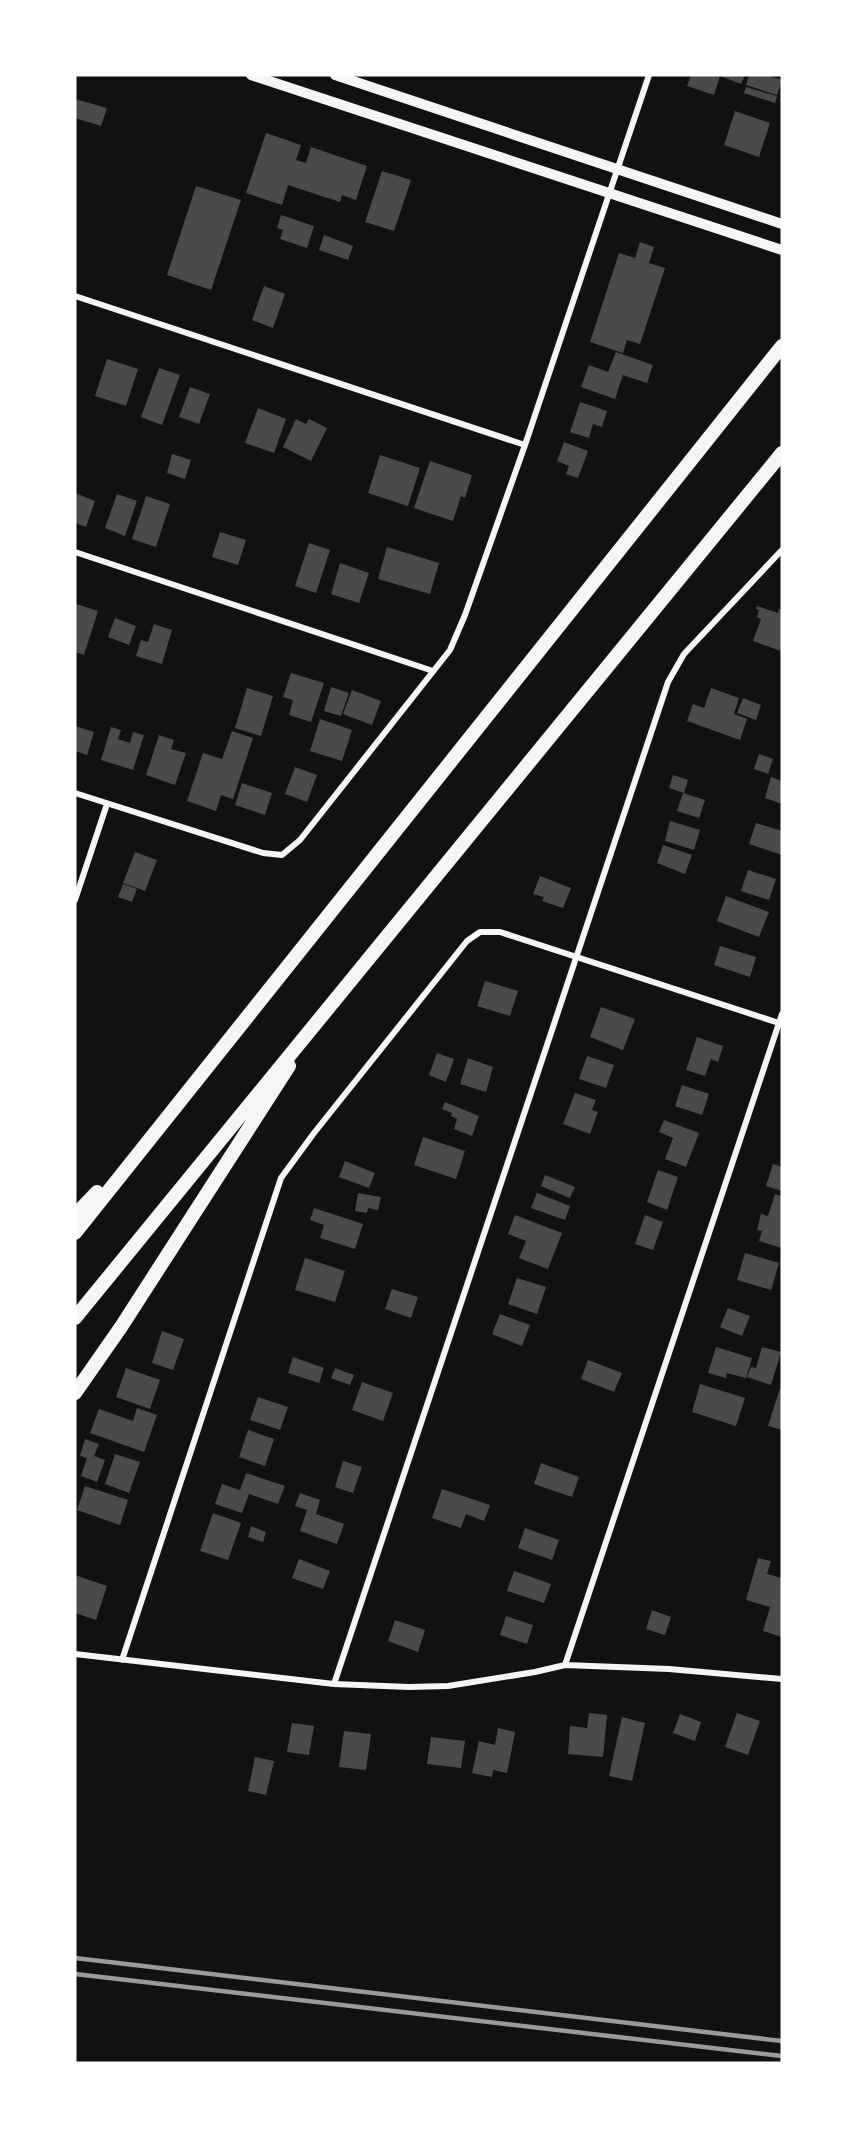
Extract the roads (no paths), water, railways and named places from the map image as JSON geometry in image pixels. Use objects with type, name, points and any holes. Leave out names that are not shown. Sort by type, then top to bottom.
[{"type":"highway","points":[[75,1233],[782,346]]},
{"type":"highway","points":[[75,1318],[782,453]]},
{"type":"highway","points":[[75,1393],[121,1327],[327,1007]]},
{"type":"highway","points":[[75,1215],[153,1134]]},
{"type":"main road","points":[[252,75],[782,250]]},
{"type":"main road","points":[[335,75],[782,224]]},
{"type":"street","points":[[75,793],[263,853],[282,855],[300,840],[450,650],[465,615],[525,446],[649,75]]},
{"type":"street","points":[[75,296],[525,446]]},
{"type":"street","points":[[334,1684],[668,682],[684,654],[782,550]]},
{"type":"street","points":[[75,552],[433,671]]},
{"type":"street","points":[[75,900],[107,804]]},
{"type":"street","points":[[122,1660],[281,1178],[314,1133],[467,942],[480,932],[501,932],[781,1023]]},
{"type":"street","points":[[564,1665],[781,1023],[782,1014]]},
{"type":"street","points":[[75,1654],[334,1684],[409,1687],[448,1686],[564,1665],[681,1669],[782,1679]]},
{"type":"railway","points":[[75,1958],[782,2041]]},
{"type":"railway","points":[[75,1974],[782,2056]]}]
